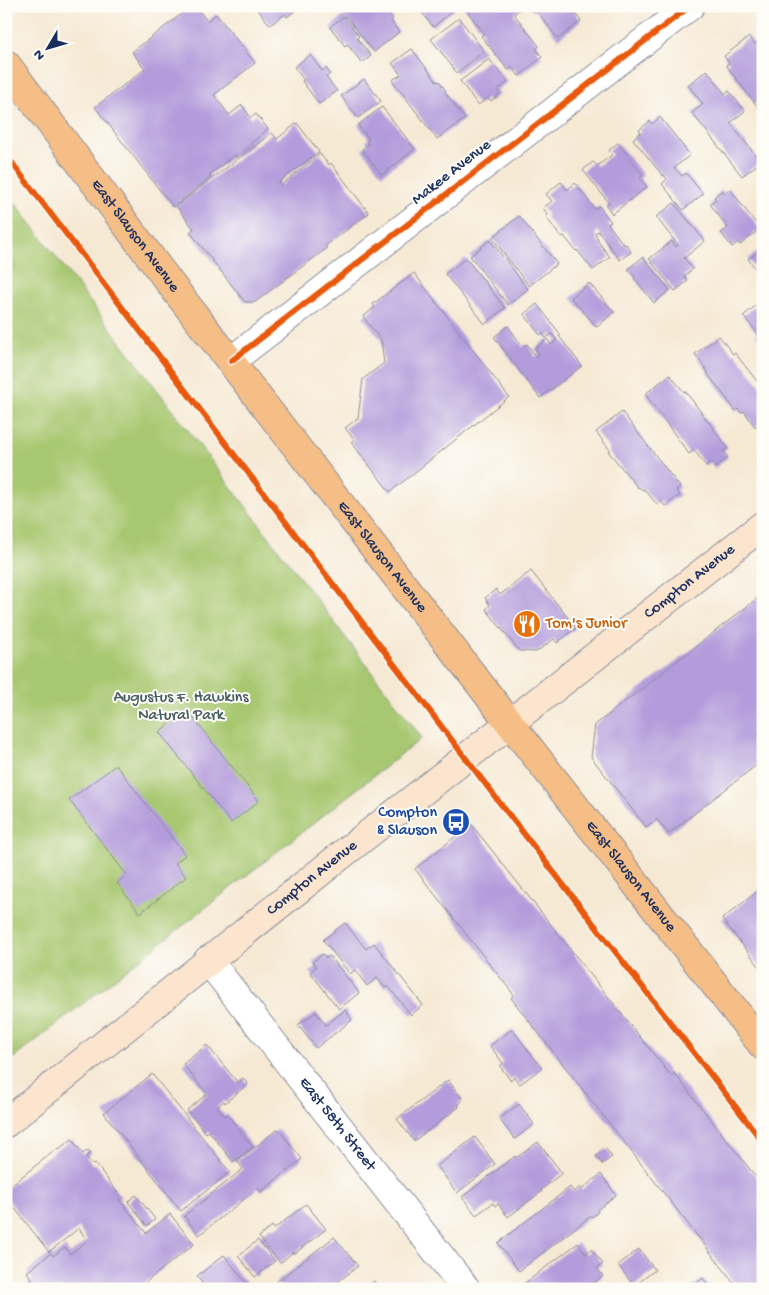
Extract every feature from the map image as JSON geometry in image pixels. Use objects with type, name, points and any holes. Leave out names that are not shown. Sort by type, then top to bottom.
[{"type":"main road","name":"East Slauson Avenue","points":[[6,64],[169,282],[509,722],[763,1046]]},
{"type":"main road","name":"Compton Avenue","points":[[6,1123],[208,960],[458,765],[509,722],[763,525]]},
{"type":"street","name":"Makee Avenue","points":[[231,361],[690,6]]},
{"type":"street","name":"East 58th Street","points":[[208,960],[466,1289]]},
{"type":"green space","name":"Augustus F. Hawkins Natural Park","points":[[6,191],[422,738],[6,1064]]},
{"type":"building","points":[[192,6],[195,6],[207,21],[216,14],[255,63],[214,95],[229,115],[242,105],[251,118],[256,114],[268,129],[251,143],[252,145],[236,157],[235,155],[209,175],[211,177],[173,207],[95,107],[145,69],[132,52]]},
{"type":"building","points":[[255,6],[301,6],[287,17],[285,14],[270,25]]},
{"type":"building","points":[[349,6],[379,6],[384,13],[387,11],[399,32],[374,52],[342,11]]},
{"type":"building","points":[[417,6],[454,6],[455,9],[433,27]]},
{"type":"building","points":[[463,6],[521,6],[514,14],[539,46],[536,49],[542,57],[519,76],[512,67],[508,70],[481,36],[484,33]]},
{"type":"building","points":[[529,6],[570,6],[581,21],[558,39],[536,10],[534,12]]},
{"type":"building","points":[[344,16],[359,36],[357,38],[371,56],[362,63],[330,27]]},
{"type":"building","points":[[459,18],[484,51],[457,73],[431,39]]},
{"type":"building","points":[[749,37],[754,44],[759,40],[763,45],[763,114],[726,65],[729,63],[724,56]]},
{"type":"building","points":[[412,49],[437,82],[439,81],[465,119],[437,139],[392,80],[401,75],[392,63]]},
{"type":"building","points":[[310,55],[322,71],[326,68],[330,74],[326,77],[337,91],[319,104],[294,67]]},
{"type":"building","points":[[489,59],[508,82],[497,90],[500,94],[491,101],[488,98],[478,105],[460,81]]},
{"type":"building","points":[[707,70],[725,94],[729,91],[745,111],[730,123],[761,162],[742,176],[692,113],[703,104],[688,85]]},
{"type":"building","points":[[364,79],[381,101],[358,118],[341,96]]},
{"type":"building","points":[[382,107],[415,149],[382,175],[362,149],[369,144],[366,141],[369,139],[358,125]]},
{"type":"building","points":[[660,117],[690,155],[674,168],[682,176],[686,173],[703,194],[683,210],[662,184],[667,179],[633,139],[641,132],[639,130],[650,121],[652,124]]},
{"type":"building","points":[[297,123],[319,152],[279,182],[281,185],[320,154],[329,165],[331,163],[369,213],[325,246],[327,248],[255,302],[245,302],[190,232],[194,229],[176,206],[272,133],[277,139]]},
{"type":"building","points":[[618,143],[643,175],[640,178],[647,187],[612,214],[606,205],[609,203],[583,170],[593,162],[597,166],[612,155],[609,150]]},
{"type":"building","points":[[561,182],[567,190],[575,183],[595,209],[599,206],[611,222],[608,224],[631,252],[620,260],[598,231],[595,233],[597,240],[610,257],[593,270],[564,236],[561,237],[546,217],[548,215],[543,208],[552,201],[546,194]]},
{"type":"building","points":[[730,189],[760,229],[740,245],[738,242],[732,247],[721,233],[728,228],[710,204],[716,199],[714,197],[722,190],[724,193]]},
{"type":"building","points":[[674,203],[705,241],[684,258],[693,269],[684,276],[688,281],[675,291],[649,259],[672,241],[676,247],[678,245],[656,217]]},
{"type":"building","points":[[519,216],[557,264],[529,286],[492,238]]},
{"type":"building","points":[[490,240],[528,289],[508,305],[470,256]]},
{"type":"building","points":[[763,248],[763,278],[748,259]]},
{"type":"building","points":[[643,257],[670,290],[654,303],[628,269]]},
{"type":"building","points":[[466,258],[505,308],[485,324],[445,274]]},
{"type":"building","points":[[414,273],[509,397],[390,492],[351,442],[354,439],[345,428],[358,418],[363,379],[384,363],[381,340],[363,317],[375,307],[373,304]]},
{"type":"building","points":[[589,283],[614,312],[597,327],[571,298]]},
{"type":"building","points":[[763,300],[763,343],[743,316]]},
{"type":"building","points":[[537,304],[582,366],[540,398],[494,337],[508,326],[523,347],[527,344],[536,357],[539,354],[535,349],[547,339],[551,345],[557,340],[552,334],[546,338],[542,333],[540,335],[524,314]]},
{"type":"building","points":[[719,336],[763,389],[763,428],[760,424],[755,427],[744,411],[741,413],[738,409],[736,411],[695,354]]},
{"type":"building","points":[[670,375],[685,391],[728,448],[723,451],[728,457],[715,468],[710,462],[706,466],[694,450],[689,454],[645,394]]},
{"type":"building","points":[[622,412],[680,487],[676,490],[680,495],[665,506],[661,501],[657,504],[644,489],[638,488],[608,451],[610,450],[596,432]]},
{"type":"building","points":[[531,571],[576,628],[557,643],[554,639],[536,652],[519,651],[486,609],[490,605],[485,598],[496,589],[500,595]]},
{"type":"building","points":[[763,594],[763,731],[758,735],[763,741],[763,760],[668,834],[657,819],[646,827],[591,757],[595,725]]},
{"type":"building","points":[[187,710],[259,801],[231,823],[159,732]]},
{"type":"building","points":[[116,765],[185,855],[175,863],[186,877],[140,913],[117,883],[127,875],[69,800]]},
{"type":"building","points":[[471,824],[671,1076],[674,1073],[763,1186],[763,1289],[739,1289],[511,998],[514,995],[415,869]]},
{"type":"building","points":[[763,887],[763,971],[722,919]]},
{"type":"building","points":[[345,923],[366,949],[374,943],[423,1005],[411,1015],[388,986],[385,988],[377,978],[367,986],[355,970],[350,974],[323,940]]},
{"type":"building","points":[[323,954],[326,958],[330,956],[359,993],[339,1009],[310,972],[316,967],[312,962]]},
{"type":"building","points":[[345,1010],[352,1020],[316,1048],[298,1025],[316,1012],[326,1025]]},
{"type":"building","points":[[512,1029],[542,1068],[520,1084],[514,1077],[510,1080],[500,1066],[503,1063],[490,1046]]},
{"type":"building","points":[[207,1045],[238,1083],[243,1078],[248,1084],[225,1103],[224,1101],[217,1107],[225,1116],[227,1114],[253,1147],[233,1162],[209,1131],[206,1133],[187,1110],[207,1094],[183,1064]]},
{"type":"building","points":[[152,1074],[230,1172],[181,1211],[104,1113]]},
{"type":"building","points":[[448,1080],[463,1100],[458,1105],[459,1107],[414,1141],[397,1119]]},
{"type":"building","points":[[519,1104],[534,1124],[515,1139],[499,1119]]},
{"type":"building","points":[[278,1129],[302,1159],[261,1192],[258,1188],[199,1235],[184,1216],[243,1169],[237,1161]]},
{"type":"building","points":[[475,1137],[495,1164],[457,1193],[437,1166]]},
{"type":"building","points":[[72,1139],[83,1154],[88,1150],[91,1153],[86,1157],[93,1165],[95,1163],[121,1197],[119,1199],[146,1233],[170,1214],[194,1244],[137,1289],[21,1289],[33,1280],[27,1272],[51,1253],[53,1256],[65,1247],[70,1254],[87,1241],[79,1228],[49,1252],[6,1197],[6,1189]]},
{"type":"building","points":[[538,1142],[562,1173],[508,1217],[498,1204],[495,1206],[493,1203],[476,1215],[462,1197],[515,1156],[516,1158]]},
{"type":"building","points":[[606,1149],[612,1157],[602,1164],[596,1156]]},
{"type":"building","points":[[601,1174],[616,1195],[597,1210],[598,1212],[592,1217],[519,1271],[498,1243],[570,1187],[574,1192],[580,1187],[581,1190]]},
{"type":"building","points":[[136,1195],[155,1219],[147,1226],[128,1202]]},
{"type":"building","points":[[306,1204],[326,1229],[280,1263],[259,1237],[272,1226],[274,1229]]},
{"type":"building","points":[[334,1237],[358,1266],[329,1289],[282,1289],[276,1282]]},
{"type":"building","points":[[258,1240],[275,1261],[255,1277],[238,1256]]},
{"type":"building","points":[[578,1243],[586,1254],[591,1249],[603,1264],[597,1268],[603,1276],[586,1289],[529,1289],[525,1283]]},
{"type":"building","points":[[639,1249],[655,1270],[634,1286],[618,1265]]},
{"type":"building","points":[[224,1255],[251,1289],[206,1289],[197,1276]]},
{"type":"building","points":[[703,1278],[711,1289],[689,1289]]},
{"type":"building","points":[[374,1281],[379,1289],[363,1289]]},
{"type":"cycle path","points":[[231,361],[690,6]]},
{"type":"cycle path","points":[[6,155],[493,794],[763,1142]]},
{"type":"place","name":"Tom's Junior","points":[[527,624]]},
{"type":"place","name":"Compton & Slauson","points":[[456,822]]}]
